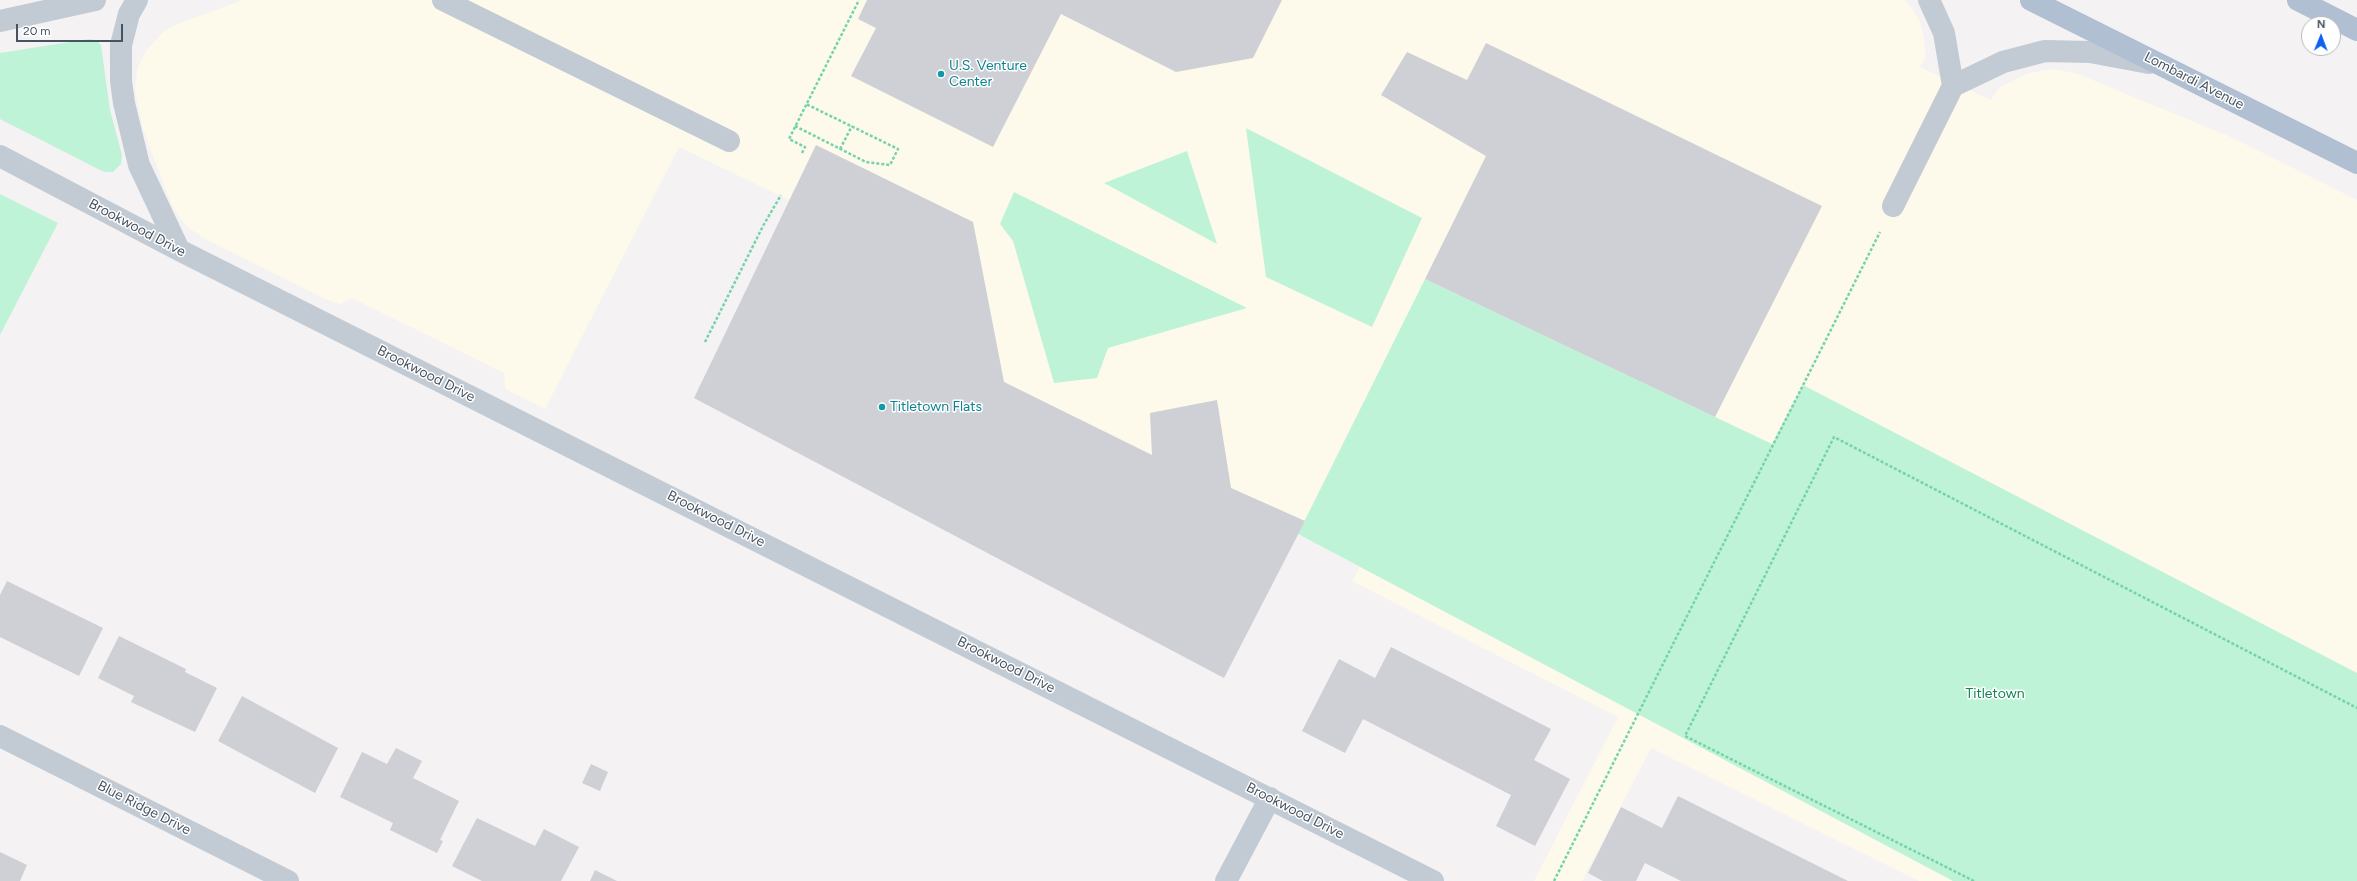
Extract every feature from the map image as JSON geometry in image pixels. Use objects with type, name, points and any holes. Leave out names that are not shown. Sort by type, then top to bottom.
[{"type":"main road","name":"Lombardi Avenue","points":[[2031,0],[2357,163]]},
{"type":"main road","points":[[2298,0],[2357,30]]},
{"type":"street","points":[[0,21],[95,0]]},
{"type":"street","points":[[137,0],[128,14],[121,45],[121,81],[124,103],[139,165],[179,250]]},
{"type":"street","points":[[443,0],[729,141]]},
{"type":"street","points":[[1893,206],[1953,86],[1944,33],[1929,0]]},
{"type":"street","points":[[1953,86],[2003,62],[2045,51],[2090,52],[2163,66]]},
{"type":"street","name":"Brookwood Drive","points":[[0,156],[179,250],[1433,881]]},
{"type":"street","name":"Blue Ridge Drive","points":[[0,736],[288,881]]},
{"type":"street","points":[[1226,881],[1270,798]]},
{"type":"path","points":[[802,153],[805,148],[789,140],[859,0]]},
{"type":"path","points":[[795,126],[866,162],[890,165],[898,149],[806,104]]},
{"type":"path","points":[[840,149],[852,126]]},
{"type":"path","points":[[705,342],[762,226],[780,195]]},
{"type":"path","points":[[1554,881],[1893,206]]},
{"type":"path","points":[[1974,881],[1685,736],[1834,437],[2357,708]]},
{"type":"shaded area","points":[[243,0],[1906,0],[1920,21],[1924,39],[1926,56],[1920,67],[1991,100],[1999,88],[2026,74],[2052,69],[2078,74],[2233,138],[2357,200],[2357,881],[1919,881],[1651,748],[1582,881],[1534,881],[1618,717],[1352,581],[1360,567],[1298,534],[1305,521],[1231,488],[1217,400],[1150,413],[1152,455],[1004,382],[973,222],[816,145],[789,200],[679,147],[545,409],[507,390],[505,387],[504,373],[352,298],[340,304],[329,301],[203,238],[188,227],[179,217],[170,201],[143,129],[135,90],[138,67],[146,51],[165,30]]},
{"type":"green space","points":[[89,39],[96,40],[101,45],[110,110],[122,155],[121,164],[113,172],[104,172],[0,119],[0,53]]},
{"type":"green space","points":[[1246,128],[1422,218],[1372,327],[1266,277]]},
{"type":"green space","points":[[1187,151],[1217,244],[1104,183]]},
{"type":"green space","points":[[1014,192],[1247,308],[1108,348],[1097,378],[1054,383],[1013,241],[1000,224]]},
{"type":"green space","points":[[0,194],[58,223],[0,335]]},
{"type":"green space","name":"Titletown","points":[[1425,279],[1772,444],[1803,385],[2357,673],[2357,881],[1953,881],[1298,534]]},
{"type":"building","name":"U.S. Venture Center","points":[[867,0],[1282,0],[1253,58],[1176,72],[1061,14],[993,147],[851,76],[876,28],[858,19]]},
{"type":"building","points":[[1486,43],[1822,206],[1715,417],[1425,279],[1486,156],[1381,95],[1407,52],[1467,80]]},
{"type":"building","name":"Titletown Flats","points":[[816,145],[973,222],[1004,382],[1152,455],[1150,413],[1217,400],[1231,488],[1305,521],[1224,678],[694,398]]},
{"type":"building","points":[[7,581],[103,628],[79,676],[0,637],[0,595]]},
{"type":"building","points":[[119,636],[186,669],[185,672],[217,688],[195,732],[131,702],[134,696],[98,678]]},
{"type":"building","points":[[1391,647],[1551,729],[1534,760],[1570,779],[1535,846],[1496,826],[1511,795],[1363,719],[1345,753],[1302,731],[1339,659],[1375,678]]},
{"type":"building","points":[[242,696],[338,748],[315,793],[218,741]]},
{"type":"building","points":[[396,748],[422,761],[413,778],[459,801],[440,840],[443,841],[437,853],[390,830],[393,823],[340,797],[362,752],[387,764]]},
{"type":"building","points":[[591,764],[608,772],[600,791],[582,783]]},
{"type":"building","points":[[1678,796],[1848,881],[1681,881],[1645,863],[1636,881],[1603,881],[1588,873],[1621,807],[1662,828]]},
{"type":"building","points":[[477,818],[535,846],[544,829],[579,847],[561,881],[482,881],[452,866]]},
{"type":"building","points":[[0,852],[27,865],[20,881],[0,881]]},
{"type":"building","points":[[595,870],[617,881],[590,881]]},
{"type":"place","name":"U.S. Venture Center","points":[[941,74]]},
{"type":"place","name":"Titletown Flats","points":[[882,407]]}]
